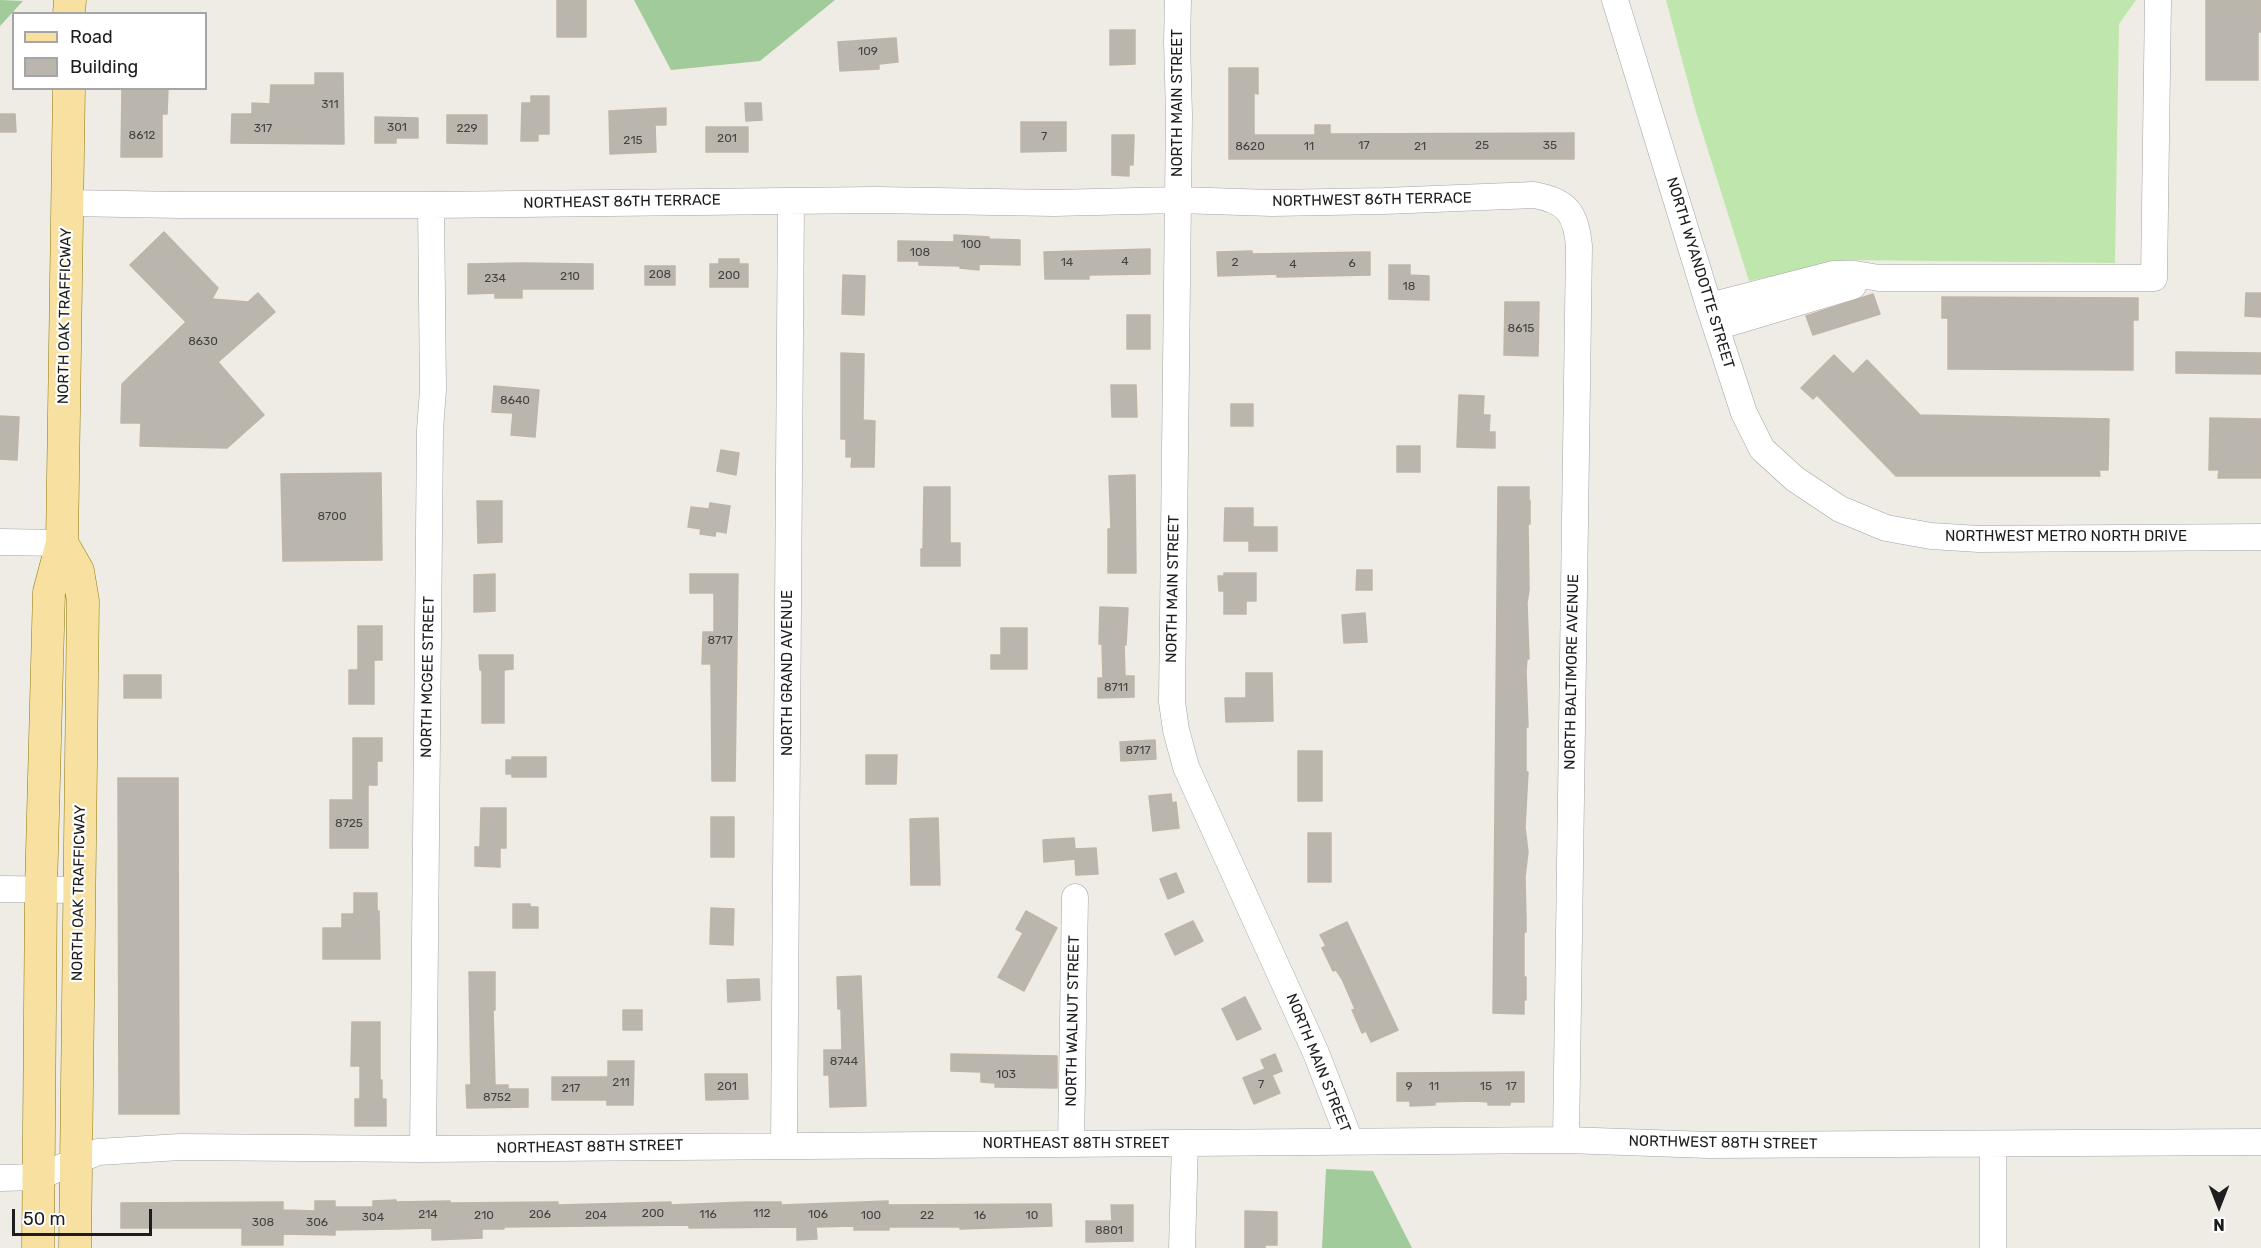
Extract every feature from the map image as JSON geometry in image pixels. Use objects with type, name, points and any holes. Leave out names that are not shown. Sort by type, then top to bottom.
[{"type":"main road","name":"NORTH OAK TRAFFICWAY","points":[[38,1248],[41,889],[49,592],[62,543],[69,90]]},
{"type":"main road","name":"NORTH OAK TRAFFICWAY","points":[[62,543],[78,571],[83,601],[78,890],[78,1160],[75,1248]]},
{"type":"street","name":"NORTH MAIN STREET","points":[[1178,0],[1179,115],[1172,702],[1176,730],[1186,767],[1316,1053],[1350,1142]]},
{"type":"street","name":"NORTH WYANDOTTE STREET","points":[[1616,0],[1712,317],[1744,413],[1762,449],[1795,479],[1840,509]]},
{"type":"street","points":[[1712,317],[1833,274],[1855,274],[1879,278],[2154,278],[2158,0]]},
{"type":"street","name":"NORTHWEST 86TH TERRACE","points":[[1178,200],[1272,203],[1534,195],[1550,198],[1564,207]]},
{"type":"street","name":"NORTHEAST 86TH TERRACE","points":[[67,203],[430,205],[876,200],[1054,203],[1178,200]]},
{"type":"street","name":"NORTH GRAND AVENUE","points":[[784,1145],[791,201]]},
{"type":"street","name":"NORTH MCGEE STREET","points":[[423,1149],[430,430],[433,390],[430,205]]},
{"type":"street","name":"NORTH BALTIMORE AVENUE","points":[[1564,207],[1575,219],[1578,246],[1566,1140]]},
{"type":"street","name":"NORTHWEST METRO NORTH DRIVE","points":[[1840,509],[1886,528],[1931,536],[1980,539],[2261,537]]},
{"type":"street","points":[[0,542],[62,543]]},
{"type":"street","points":[[0,889],[78,890]]},
{"type":"street","name":"NORTH WALNUT STREET","points":[[1071,1144],[1075,897]]},
{"type":"street","name":"NORTHWEST 88TH STREET","points":[[1185,1144],[1566,1140],[1709,1145],[2261,1142]]},
{"type":"street","points":[[1182,1248],[1185,1144]]},
{"type":"street","name":"NORTHEAST 88TH STREET","points":[[0,1178],[38,1177],[98,1152],[180,1147],[423,1149],[1185,1144]]},
{"type":"street","points":[[1993,1144],[1993,1248]]},
{"type":"green space","points":[[0,0],[23,1],[12,12],[0,26]]},
{"type":"green space","points":[[634,0],[835,0],[760,61],[671,70]]},
{"type":"green space","points":[[1666,0],[2136,0],[2119,24],[2115,263],[1846,260],[1749,281],[1696,112]]},
{"type":"green space","points":[[1326,1169],[1373,1171],[1412,1248],[1322,1248]]},
{"type":"building","points":[[557,0],[586,0],[586,37],[557,37]]},
{"type":"building","points":[[2206,0],[2261,0],[2258,80],[2206,80]]},
{"type":"building","points":[[1110,30],[1135,30],[1135,64],[1110,65]]},
{"type":"building","points":[[896,38],[898,62],[879,64],[879,69],[840,71],[838,42]]},
{"type":"building","points":[[1229,68],[1258,68],[1258,94],[1254,93],[1254,135],[1315,135],[1315,125],[1330,125],[1330,134],[1574,133],[1574,159],[1229,159]]},
{"type":"building","points":[[315,73],[343,73],[344,144],[231,143],[232,114],[252,114],[252,103],[270,104],[271,85],[315,85]]},
{"type":"building","points":[[122,90],[168,90],[167,114],[162,114],[162,157],[121,157]]},
{"type":"building","points":[[531,96],[549,96],[549,134],[538,134],[538,141],[521,141],[522,103],[531,103]]},
{"type":"building","points":[[745,103],[761,103],[762,120],[746,121]]},
{"type":"building","points":[[666,108],[666,125],[655,125],[656,152],[610,154],[609,111]]},
{"type":"building","points":[[0,114],[15,114],[16,132],[0,132]]},
{"type":"building","points":[[447,115],[487,115],[487,144],[447,143]]},
{"type":"building","points":[[375,117],[418,118],[418,138],[396,138],[396,143],[375,143]]},
{"type":"building","points":[[1021,122],[1066,122],[1066,151],[1021,152]]},
{"type":"building","points":[[706,127],[748,127],[748,152],[706,152]]},
{"type":"building","points":[[1112,135],[1134,135],[1133,165],[1129,165],[1129,176],[1112,175]]},
{"type":"building","points":[[164,232],[218,288],[212,299],[248,302],[258,293],[275,312],[218,362],[264,415],[227,448],[140,446],[141,423],[121,423],[122,384],[186,322],[130,265]]},
{"type":"building","points":[[954,235],[1020,240],[1020,265],[979,264],[979,270],[960,268],[960,266],[919,265],[919,261],[898,261],[898,241],[954,242]]},
{"type":"building","points":[[1150,249],[1150,274],[1089,275],[1089,279],[1045,279],[1044,252]]},
{"type":"building","points":[[1252,251],[1252,254],[1370,252],[1370,275],[1218,276],[1217,252]]},
{"type":"building","points":[[719,259],[739,259],[739,264],[748,264],[748,287],[710,287],[710,264],[719,264]]},
{"type":"building","points":[[468,264],[593,264],[593,289],[522,289],[522,298],[495,298],[495,293],[468,294]]},
{"type":"building","points":[[1389,265],[1410,265],[1410,275],[1429,276],[1429,300],[1389,299]]},
{"type":"building","points":[[645,266],[675,266],[675,285],[645,285]]},
{"type":"building","points":[[843,275],[865,276],[864,315],[842,314]]},
{"type":"building","points":[[2246,293],[2261,293],[2261,317],[2245,316]]},
{"type":"building","points":[[1873,294],[1880,314],[1813,335],[1806,316]]},
{"type":"building","points":[[1942,297],[2138,298],[2138,320],[2133,320],[2133,370],[1948,369],[1948,318],[1942,318]]},
{"type":"building","points":[[1505,302],[1539,302],[1538,356],[1504,355]]},
{"type":"building","points":[[1127,315],[1150,315],[1150,349],[1127,349]]},
{"type":"building","points":[[2176,352],[2261,353],[2261,374],[2176,373]]},
{"type":"building","points":[[841,353],[864,354],[863,420],[875,421],[874,467],[851,467],[852,457],[846,457],[846,439],[841,439]]},
{"type":"building","points":[[1834,355],[1853,374],[1867,360],[1920,415],[2109,419],[2108,470],[2099,470],[2100,476],[1896,476],[1817,395],[1813,399],[1801,388]]},
{"type":"building","points":[[1111,385],[1136,385],[1137,417],[1112,417]]},
{"type":"building","points":[[494,386],[539,390],[535,437],[511,435],[513,413],[492,412]]},
{"type":"building","points":[[1459,395],[1484,396],[1483,415],[1490,415],[1489,432],[1495,432],[1495,448],[1457,447]]},
{"type":"building","points":[[1231,404],[1253,404],[1253,426],[1231,426]]},
{"type":"building","points":[[0,416],[19,417],[17,460],[0,459]]},
{"type":"building","points":[[2210,418],[2261,419],[2261,478],[2218,478],[2219,470],[2209,470]]},
{"type":"building","points":[[1397,446],[1420,446],[1420,472],[1397,472]]},
{"type":"building","points":[[721,450],[739,453],[736,475],[717,471]]},
{"type":"building","points":[[381,473],[382,560],[283,561],[281,474]]},
{"type":"building","points":[[1135,475],[1136,573],[1108,573],[1108,529],[1111,529],[1109,476]]},
{"type":"building","points":[[924,487],[950,487],[950,543],[960,543],[960,566],[921,566]]},
{"type":"building","points":[[1498,487],[1529,487],[1530,501],[1527,603],[1529,659],[1527,659],[1526,671],[1528,727],[1526,727],[1526,772],[1528,772],[1525,827],[1528,852],[1525,877],[1524,977],[1526,977],[1526,1000],[1524,1000],[1524,1014],[1493,1013]]},
{"type":"building","points":[[477,501],[502,501],[502,542],[478,543]]},
{"type":"building","points":[[710,503],[730,506],[726,533],[716,531],[715,536],[700,534],[701,529],[688,527],[691,507],[709,509]]},
{"type":"building","points":[[1225,508],[1253,508],[1253,527],[1277,527],[1277,551],[1249,551],[1249,541],[1224,541]]},
{"type":"building","points":[[1357,570],[1372,570],[1372,590],[1356,590]]},
{"type":"building","points":[[1224,573],[1256,573],[1256,601],[1246,601],[1246,614],[1224,614],[1224,591],[1219,591],[1218,576],[1224,576]]},
{"type":"building","points":[[495,574],[495,611],[474,612],[474,575]]},
{"type":"building","points":[[690,574],[738,574],[735,781],[712,781],[711,664],[702,664],[703,632],[714,632],[714,593],[690,593]]},
{"type":"building","points":[[1100,607],[1128,608],[1126,645],[1124,645],[1125,676],[1134,676],[1134,697],[1098,698],[1098,678],[1103,678],[1102,644],[1099,644]]},
{"type":"building","points":[[1365,613],[1367,642],[1344,643],[1342,615]]},
{"type":"building","points":[[358,626],[382,626],[382,660],[374,660],[374,704],[349,704],[349,670],[358,670]]},
{"type":"building","points":[[1001,628],[1027,628],[1027,669],[991,669],[991,655],[1001,655]]},
{"type":"building","points":[[479,655],[513,655],[513,669],[504,670],[504,723],[482,723],[482,670],[480,670]]},
{"type":"building","points":[[1246,673],[1272,673],[1273,721],[1226,722],[1225,698],[1246,698]]},
{"type":"building","points":[[124,675],[161,675],[161,698],[124,698]]},
{"type":"building","points":[[353,738],[382,738],[382,761],[377,761],[377,785],[368,785],[368,848],[330,848],[330,800],[353,800]]},
{"type":"building","points":[[1155,740],[1156,759],[1121,761],[1120,742]]},
{"type":"building","points":[[1298,751],[1322,751],[1322,801],[1298,801]]},
{"type":"building","points":[[866,755],[897,755],[896,784],[866,784]]},
{"type":"building","points":[[512,757],[546,757],[546,777],[512,777],[512,774],[506,774],[506,760],[512,760]]},
{"type":"building","points":[[118,778],[178,778],[179,1114],[119,1114]]},
{"type":"building","points":[[1171,794],[1172,803],[1176,802],[1179,828],[1153,831],[1149,796]]},
{"type":"building","points":[[481,808],[506,808],[506,848],[500,848],[500,867],[475,866],[475,847],[480,847]]},
{"type":"building","points":[[711,817],[734,817],[734,857],[711,857]]},
{"type":"building","points":[[938,818],[940,885],[911,885],[910,819]]},
{"type":"building","points":[[1308,833],[1331,833],[1331,882],[1308,882]]},
{"type":"building","points":[[1074,838],[1075,849],[1096,848],[1098,874],[1076,875],[1075,859],[1044,862],[1043,840]]},
{"type":"building","points":[[1176,873],[1184,892],[1168,899],[1160,879]]},
{"type":"building","points":[[354,893],[377,893],[380,959],[323,959],[323,928],[342,928],[342,914],[354,914]]},
{"type":"building","points":[[513,904],[530,904],[530,907],[538,907],[538,928],[513,928]]},
{"type":"building","points":[[711,908],[734,909],[733,945],[710,944]]},
{"type":"building","points":[[1026,911],[1057,928],[1024,991],[998,977],[1023,933],[1016,929]]},
{"type":"building","points":[[1193,921],[1203,941],[1175,955],[1165,934]]},
{"type":"building","points":[[1347,922],[1398,1030],[1371,1042],[1366,1031],[1362,1033],[1342,979],[1336,970],[1333,971],[1322,948],[1326,946],[1320,935]]},
{"type":"building","points":[[469,972],[495,972],[495,1010],[493,1010],[495,1085],[508,1085],[508,1089],[528,1089],[528,1107],[467,1108],[466,1085],[471,1085]]},
{"type":"building","points":[[861,976],[866,1106],[830,1107],[829,1075],[824,1075],[824,1050],[842,1050],[841,1009],[838,1009],[837,977]]},
{"type":"building","points":[[759,979],[760,1000],[728,1002],[727,980]]},
{"type":"building","points":[[1245,997],[1261,1029],[1237,1040],[1222,1009]]},
{"type":"building","points":[[623,1010],[642,1010],[642,1030],[623,1030]]},
{"type":"building","points":[[352,1022],[380,1022],[380,1080],[382,1080],[382,1099],[386,1099],[386,1126],[355,1126],[355,1099],[360,1099],[360,1066],[351,1066]]},
{"type":"building","points":[[951,1054],[1057,1056],[1057,1088],[995,1087],[995,1083],[981,1082],[981,1072],[951,1071]]},
{"type":"building","points":[[1275,1054],[1282,1071],[1272,1075],[1280,1093],[1254,1104],[1243,1078],[1265,1069],[1261,1060]]},
{"type":"building","points":[[608,1061],[634,1061],[633,1105],[607,1105],[607,1100],[552,1100],[552,1077],[608,1077]]},
{"type":"building","points":[[1524,1072],[1524,1102],[1510,1102],[1510,1105],[1488,1105],[1488,1102],[1474,1101],[1435,1102],[1435,1105],[1410,1106],[1410,1101],[1397,1101],[1397,1073]]},
{"type":"building","points":[[705,1074],[747,1074],[748,1099],[706,1100]]},
{"type":"building","points":[[396,1200],[396,1202],[450,1201],[450,1203],[558,1202],[558,1205],[781,1202],[781,1205],[888,1201],[888,1205],[1051,1204],[1052,1226],[960,1229],[960,1227],[889,1227],[889,1230],[854,1230],[854,1226],[816,1227],[817,1239],[797,1240],[797,1227],[689,1228],[689,1225],[504,1227],[504,1229],[482,1229],[482,1238],[432,1240],[432,1228],[335,1230],[335,1235],[283,1234],[283,1245],[242,1245],[242,1228],[121,1228],[121,1203],[283,1202],[283,1210],[315,1211],[315,1201],[335,1201],[335,1207],[373,1207],[373,1201]]},
{"type":"building","points":[[1111,1205],[1133,1205],[1133,1241],[1086,1242],[1086,1221],[1112,1221]]},
{"type":"building","points":[[1245,1211],[1277,1212],[1277,1245],[1265,1245],[1265,1248],[1245,1248]]}]
